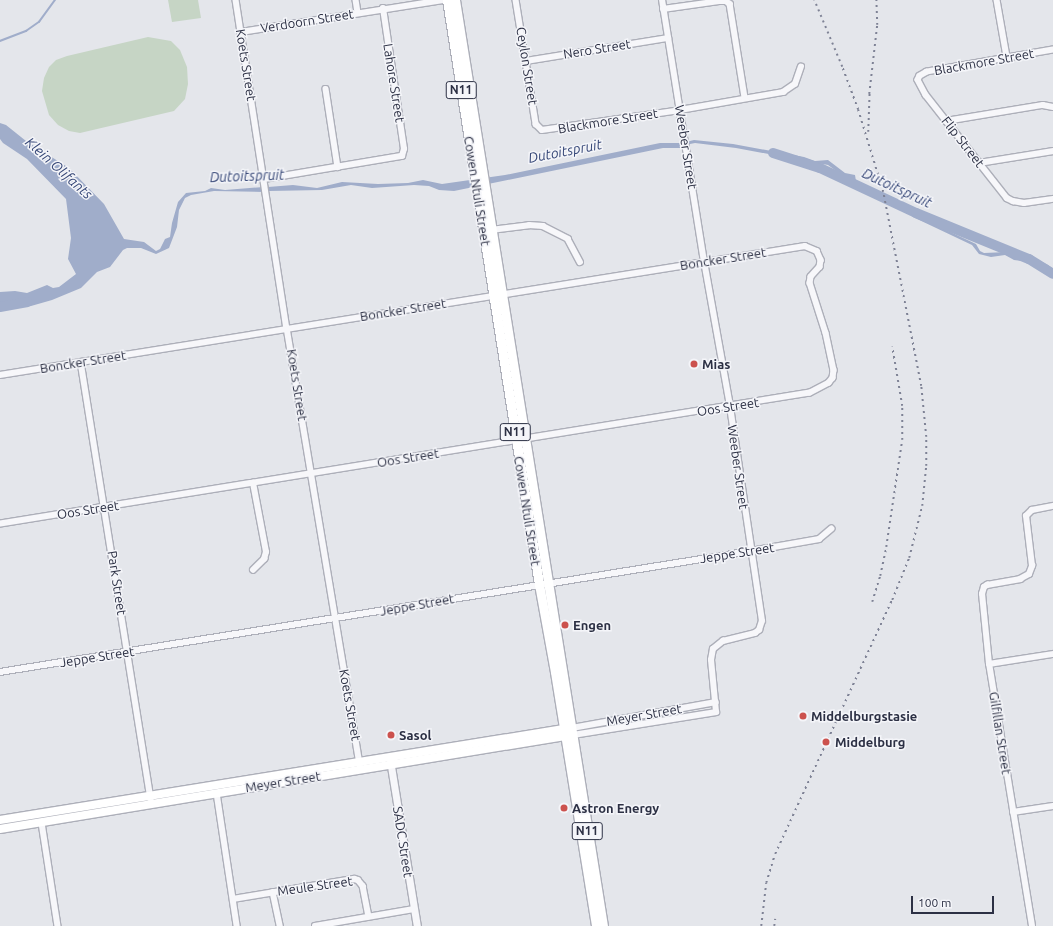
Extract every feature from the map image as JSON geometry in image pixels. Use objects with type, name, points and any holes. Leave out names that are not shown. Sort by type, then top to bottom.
[{"type":"highway","name":"Cowen Ntuli Street","points":[[445,0],[479,178]]},
{"type":"highway","name":"Cowen Ntuli Street","points":[[455,0],[479,178],[543,584],[603,926]]},
{"type":"highway","name":"Cowen Ntuli Street","points":[[481,191],[491,230],[497,295]]},
{"type":"highway","name":"Cowen Ntuli Street","points":[[569,732],[596,926]]},
{"type":"main road","name":"Meyer Street","points":[[0,829],[152,805],[360,765],[569,732]]},
{"type":"main road","points":[[0,820],[360,765]]},
{"type":"street","name":"Koets Street","points":[[236,0],[287,328],[360,765]]},
{"type":"street","points":[[356,0],[358,12]]},
{"type":"street","name":"Verdoorn Street","points":[[241,32],[358,12],[445,0]]},
{"type":"street","name":"Ceylon Street","points":[[516,0],[536,124],[542,130]]},
{"type":"street","name":"Weeber Street","points":[[662,0],[704,262],[730,406],[762,615],[762,626],[755,633],[723,641],[713,649],[711,660],[716,712]]},
{"type":"street","points":[[997,0],[1006,57]]},
{"type":"street","points":[[663,9],[720,1],[728,2],[733,14],[745,98]]},
{"type":"street","name":"Lahore Street","points":[[338,167],[402,156],[404,149],[383,9]]},
{"type":"street","name":"Nero Street","points":[[526,61],[668,38]]},
{"type":"street","name":"Blackmore Street","points":[[918,80],[920,76],[927,72],[1053,50]]},
{"type":"street","name":"Blackmore Street","points":[[542,130],[680,110],[787,90],[795,84],[801,67]]},
{"type":"street","name":"Flip Street","points":[[918,80],[921,89],[1007,198],[1013,202],[1024,203],[1053,199]]},
{"type":"street","points":[[264,182],[338,167],[326,90]]},
{"type":"street","points":[[946,121],[1044,105],[1053,107]]},
{"type":"street","points":[[979,163],[1053,151]]},
{"type":"street","points":[[491,230],[529,225],[543,226],[568,239],[580,262]]},
{"type":"street","name":"Boncker Street","points":[[0,375],[805,246],[817,251],[821,260],[821,265],[811,277],[810,283],[833,364],[832,378],[829,383],[816,391]]},
{"type":"street","name":"Park Street","points":[[81,362],[129,652],[152,805]]},
{"type":"street","name":"Oos Street","points":[[0,524],[816,391]]},
{"type":"street","points":[[253,483],[266,552],[264,559],[253,570]]},
{"type":"street","name":"Gilfillan Street","points":[[1032,926],[989,664],[982,608],[982,590],[988,586],[1020,579],[1029,574],[1032,566],[1026,516],[1032,510],[1053,506]]},
{"type":"street","name":"Jeppe Street","points":[[0,672],[751,551],[819,539],[830,529]]},
{"type":"street","points":[[989,664],[1053,654]]},
{"type":"street","name":"Meyer Street","points":[[569,732],[716,702]]},
{"type":"street","name":"Meyer Street","points":[[569,732],[716,712]]},
{"type":"street","name":"SADC Street","points":[[390,761],[417,926]]},
{"type":"street","points":[[217,793],[237,926]]},
{"type":"street","points":[[1013,812],[1053,806]]},
{"type":"street","points":[[42,823],[58,926]]},
{"type":"street","name":"Meule Street","points":[[233,899],[358,880],[363,886],[369,916]]},
{"type":"street","points":[[273,892],[280,926]]},
{"type":"street","points":[[314,926],[414,909]]},
{"type":"green space","points":[[168,0],[198,0],[201,18],[172,22]]},
{"type":"green space","points":[[148,37],[171,41],[180,50],[187,67],[188,84],[185,99],[174,111],[80,133],[69,131],[58,125],[49,115],[42,91],[44,78],[49,67],[56,60],[67,56]]},
{"type":"water","points":[[0,123],[6,125],[26,141],[69,168],[104,204],[124,239],[144,242],[156,251],[160,249],[165,239],[170,237],[178,202],[186,193],[205,191],[211,188],[225,190],[264,187],[265,192],[214,191],[191,195],[185,198],[179,210],[177,227],[169,248],[156,254],[141,248],[127,248],[123,250],[110,267],[97,272],[81,288],[52,300],[31,306],[17,306],[12,302],[0,302],[0,292],[15,291],[27,293],[47,285],[53,288],[59,287],[76,274],[68,259],[71,238],[66,199],[27,159],[3,143],[0,139]]},
{"type":"water","points":[[694,140],[733,144],[804,157],[815,161],[828,160],[845,173],[855,175],[856,181],[839,173],[828,165],[736,148],[695,143],[683,148],[663,148],[454,191],[439,190],[429,186],[414,185],[372,188],[351,185],[322,190],[269,191],[268,187],[293,185],[317,188],[342,182],[378,184],[408,183],[423,180],[442,184],[505,175],[660,143],[682,143]]},
{"type":"water","points":[[918,211],[944,229],[976,244],[980,251],[984,253],[1007,252],[1022,258],[1030,256],[1048,265],[1053,269],[1053,272],[1040,263],[1014,260],[1005,255],[991,257],[979,254],[972,245],[915,218]]},
{"type":"waterway","points":[[0,41],[26,31],[39,22],[55,0]]},
{"type":"waterway","name":"Dutoitspruit","points":[[773,153],[820,168],[916,213],[1029,259],[1053,274]]},
{"type":"waterway","name":"Klein Olifants","points":[[0,307],[28,302]]},
{"type":"railway","points":[[761,926],[766,883],[775,854],[892,600],[909,558],[922,506],[926,466],[926,437],[921,386],[883,192],[858,110],[814,0]]},
{"type":"railway","points":[[868,132],[869,94],[877,25],[876,0]]},
{"type":"railway","points":[[872,602],[880,576],[886,547],[902,440],[902,406],[892,347]]},
{"type":"railway","points":[[774,926],[775,919]]},
{"type":"place","name":"Mias","points":[[694,364]]},
{"type":"place","name":"Engen","points":[[565,625]]},
{"type":"place","name":"Middelburgstasie","points":[[803,716]]},
{"type":"place","name":"Sasol","points":[[391,735]]},
{"type":"place","name":"Middelburg","points":[[826,742]]},
{"type":"place","name":"Astron Energy","points":[[564,808]]}]
